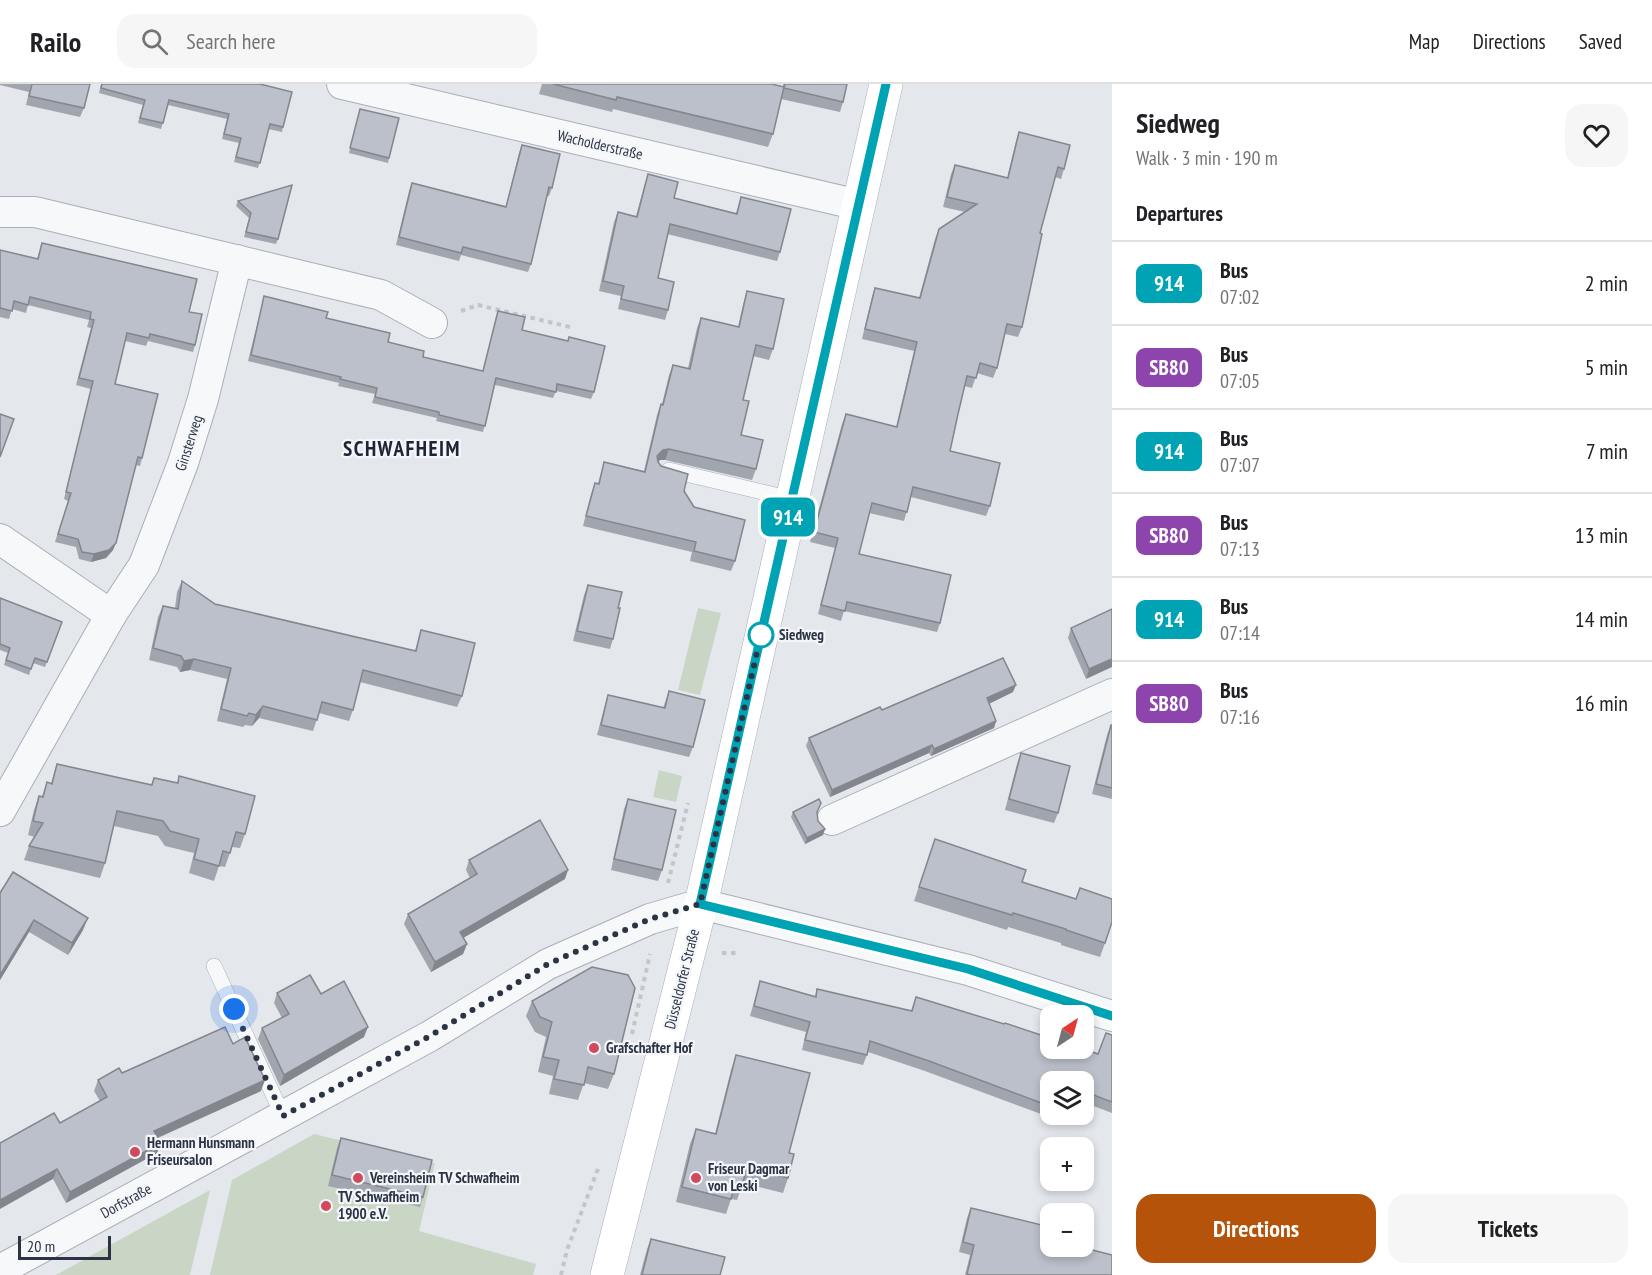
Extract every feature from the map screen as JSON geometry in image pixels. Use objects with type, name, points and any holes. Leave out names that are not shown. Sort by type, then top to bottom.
[{"type":"main road","name":"Düsseldorfer Straße","points":[[607,1275],[700,904],[886,84]]},
{"type":"street","name":"Wacholderstraße","points":[[349,85],[858,205]]},
{"type":"street","points":[[0,212],[35,212],[381,295],[432,323]]},
{"type":"street","name":"Ginsterweg","points":[[0,811],[111,615],[144,565],[183,463],[203,399],[237,260]]},
{"type":"street","points":[[0,539],[111,615]]},
{"type":"street","points":[[832,820],[1112,694]]},
{"type":"street","points":[[700,904],[968,969],[1112,1016]]},
{"type":"street","name":"Dorfstraße","points":[[0,1270],[430,1036],[548,964],[650,919],[700,904]]},
{"type":"lane","points":[[663,469],[792,499]]},
{"type":"lane","points":[[214,966],[283,1116]]},
{"type":"path","points":[[432,323],[477,304],[570,327]]},
{"type":"green space","points":[[698,608],[721,613],[700,695],[678,690]]},
{"type":"green space","points":[[659,770],[682,776],[676,802],[653,797]]},
{"type":"green space","name":"TV Schwafheim 1900 e.V.","points":[[314,1134],[435,1163],[419,1231],[536,1264],[533,1275],[210,1275],[232,1180]]},
{"type":"green space","points":[[210,1190],[190,1275],[56,1275]]},
{"type":"building","points":[[32,84],[90,84],[84,108],[29,96]]},
{"type":"building","points":[[102,84],[260,84],[292,92],[283,127],[270,124],[260,163],[236,157],[241,138],[224,134],[229,114],[169,100],[163,123],[140,118],[145,100],[101,88]]},
{"type":"building","points":[[553,84],[772,84],[784,87],[773,134]]},
{"type":"building","points":[[785,84],[847,84],[843,102],[784,88]]},
{"type":"building","points":[[360,109],[399,118],[389,158],[350,148]]},
{"type":"building","points":[[1019,132],[1070,145],[1064,169],[1058,167],[1040,233],[1042,234],[1022,327],[1007,324],[997,368],[980,363],[976,378],[967,376],[958,414],[950,451],[1000,463],[990,506],[913,487],[907,512],[872,503],[859,554],[951,575],[940,623],[847,602],[845,611],[821,605],[838,538],[814,532],[846,414],[897,427],[917,342],[865,329],[875,288],[920,298],[939,229],[977,204],[947,197],[955,165],[1008,178]]},
{"type":"building","points":[[522,145],[560,154],[552,188],[549,187],[531,264],[463,247],[461,253],[399,237],[412,183],[506,207]]},
{"type":"building","points":[[648,174],[678,182],[674,198],[737,214],[741,197],[791,209],[780,252],[670,224],[658,278],[674,282],[668,310],[621,299],[624,286],[603,281],[618,212],[637,217]]},
{"type":"building","points":[[292,185],[278,239],[246,232],[251,213],[238,201]]},
{"type":"building","points":[[42,243],[197,279],[189,312],[202,314],[195,345],[150,334],[149,338],[127,333],[115,384],[158,394],[142,458],[138,457],[116,543],[109,550],[94,554],[82,552],[78,539],[58,534],[71,493],[66,492],[93,381],[79,378],[94,320],[90,319],[91,312],[30,297],[28,305],[14,301],[12,311],[0,308],[0,250],[38,259]]},
{"type":"building","points":[[747,291],[784,299],[773,349],[756,345],[743,400],[749,401],[741,435],[763,440],[756,469],[669,449],[663,450],[657,456],[661,466],[688,474],[684,491],[694,507],[745,520],[735,561],[694,551],[696,542],[586,516],[595,483],[599,484],[604,462],[645,472],[673,365],[690,369],[701,318],[739,327]]},
{"type":"building","points":[[264,296],[328,312],[326,318],[390,333],[388,342],[424,351],[423,357],[483,371],[498,311],[525,317],[522,330],[568,341],[569,337],[605,346],[594,392],[557,384],[556,392],[496,378],[485,426],[439,415],[439,412],[375,397],[377,388],[340,379],[341,377],[251,355]]},
{"type":"building","points":[[0,414],[14,419],[0,457]]},
{"type":"building","points":[[182,581],[215,604],[416,651],[421,630],[475,643],[462,696],[363,670],[353,710],[322,702],[317,720],[263,706],[256,715],[249,713],[247,716],[221,709],[231,668],[194,659],[184,661],[181,656],[153,648],[163,606],[178,609]]},
{"type":"building","points":[[588,585],[622,592],[613,639],[577,631]]},
{"type":"building","points":[[0,598],[62,622],[47,662],[35,658],[31,669],[6,660],[10,648],[0,644]]},
{"type":"building","points":[[1112,609],[1112,659],[1089,669],[1071,628]]},
{"type":"building","points":[[1003,658],[1016,685],[987,698],[996,721],[934,749],[932,745],[832,790],[809,738],[880,707],[882,710]]},
{"type":"building","points":[[669,691],[705,700],[693,747],[601,725],[608,695],[665,708]]},
{"type":"building","points":[[1112,725],[1112,788],[1096,784]]},
{"type":"building","points":[[1021,753],[1070,766],[1058,813],[1009,799]]},
{"type":"building","points":[[57,764],[152,785],[154,778],[178,783],[179,776],[255,796],[245,834],[236,832],[230,853],[223,851],[219,866],[194,859],[199,839],[170,831],[163,821],[117,811],[105,863],[29,846],[43,823],[33,821],[39,796],[43,797],[47,782],[52,784]]},
{"type":"building","points":[[628,799],[676,810],[662,870],[614,859]]},
{"type":"building","points":[[819,799],[821,803],[817,812],[818,821],[825,829],[807,838],[793,812]]},
{"type":"building","points":[[540,820],[568,870],[460,932],[467,944],[435,962],[408,914],[477,874],[469,860]]},
{"type":"building","points":[[935,839],[1026,870],[1022,882],[1076,899],[1080,888],[1112,899],[1112,922],[1105,943],[1013,913],[1012,915],[919,887]]},
{"type":"building","points":[[13,872],[88,918],[72,943],[34,920],[0,975],[0,893]]},
{"type":"building","points":[[592,967],[628,975],[635,988],[614,1074],[588,1067],[584,1085],[554,1079],[559,1060],[543,1057],[552,1022],[540,1017],[532,1001]]},
{"type":"building","points":[[310,975],[321,994],[344,981],[368,1027],[284,1075],[262,1028],[289,1014],[277,993]]},
{"type":"building","points":[[760,981],[816,997],[817,989],[912,1011],[916,997],[1040,1035],[1040,1059],[1094,1059],[1094,1053],[1098,1054],[1106,1033],[1112,1035],[1112,1102],[1094,1095],[1094,1071],[1040,1071],[1040,1103],[870,1041],[867,1055],[805,1040],[810,1022],[754,1006]]},
{"type":"building","points":[[225,1027],[233,1044],[245,1037],[265,1080],[154,1131],[161,1143],[70,1192],[57,1169],[0,1200],[0,1143],[54,1113],[60,1123],[107,1097],[98,1080],[119,1068],[122,1073]]},
{"type":"building","points":[[736,1055],[810,1073],[789,1153],[794,1154],[788,1178],[747,1168],[742,1185],[735,1183],[731,1199],[682,1187],[696,1129],[716,1134]]},
{"type":"building","points":[[341,1138],[432,1160],[423,1197],[332,1175]]},
{"type":"building","points":[[971,1208],[1040,1225],[1040,1257],[1094,1257],[1094,1250],[1112,1255],[1112,1275],[971,1275],[967,1274],[974,1245],[963,1242]]},
{"type":"building","points":[[651,1239],[725,1257],[720,1275],[642,1275]]},
{"type":"bus line","name":"914","points":[[886,84],[700,904],[968,969],[1112,1016]]},
{"type":"place","name":"Siedweg","points":[[761,635]]},
{"type":"place","name":"Grafschafter Hof","points":[[594,1048]]},
{"type":"place","name":"Hermann Hunsmann Friseursalon","points":[[135,1152]]},
{"type":"place","name":"Vereinsheim TV Schwafheim","points":[[358,1178]]},
{"type":"place","name":"Friseur Dagmar von Leski","points":[[696,1178]]},
{"type":"place","name":"TV Schwafheim 1900 e.V.","points":[[326,1206]]},
{"type":"district","name":"SCHWAFHEIM","points":[[402,449]]},
{"type":"route","points":[[234,1009],[283,1116],[430,1036],[548,964],[650,919],[700,904],[762,630],[761,635]]}]
